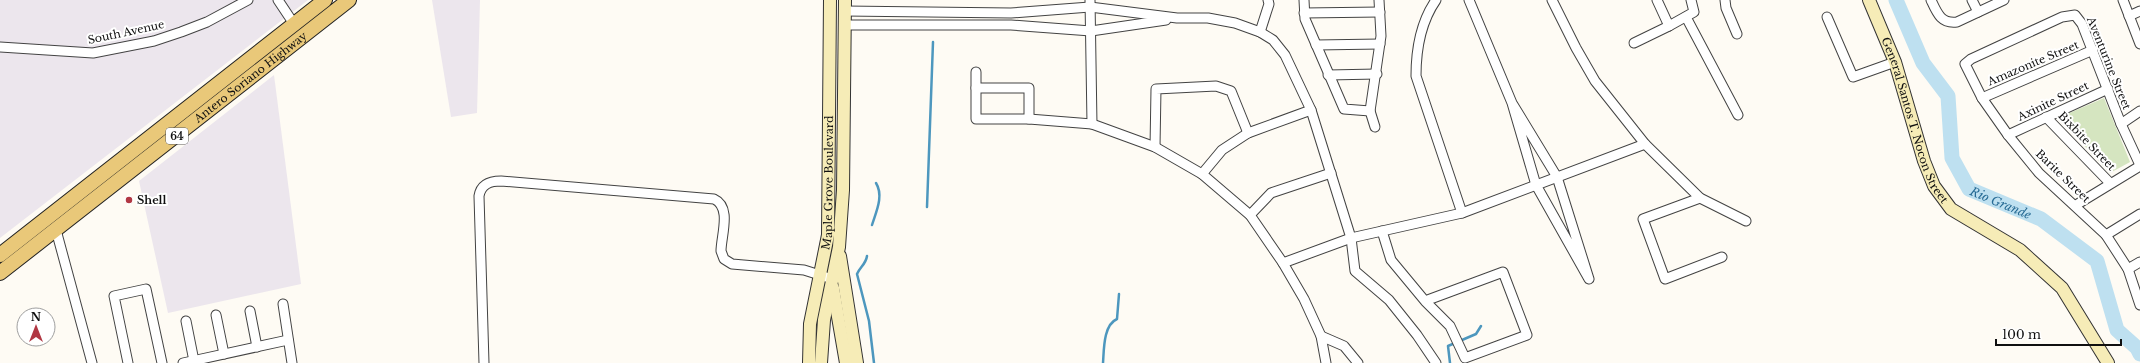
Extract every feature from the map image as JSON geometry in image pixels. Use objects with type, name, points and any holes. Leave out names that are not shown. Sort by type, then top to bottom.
[{"type":"main road","name":"Antero Soriano Highway","points":[[0,254],[325,0]]},
{"type":"main road","name":"Antero Soriano Highway","points":[[0,273],[349,0]]},
{"type":"main road","name":"Maple Grove Boulevard","points":[[809,363],[810,324],[828,235],[830,0]]},
{"type":"main road","name":"General Santos T. Nocon Street","points":[[1869,0],[1895,62],[1924,161],[1934,186],[1951,208],[2020,250],[2062,288],[2108,363]]},
{"type":"main road","name":"Maple Grove Boulevard","points":[[821,363],[824,320],[839,247],[843,190],[845,6]]},
{"type":"main road","points":[[828,235],[832,279],[846,363]]},
{"type":"main road","points":[[839,247],[857,363]]},
{"type":"street","name":"South Avenue","points":[[0,48],[93,53],[154,41],[181,32],[207,22],[248,0]]},
{"type":"street","points":[[278,0],[294,24]]},
{"type":"street","points":[[1260,32],[1269,4],[1268,0]]},
{"type":"street","points":[[1304,0],[1304,13],[1328,75],[1344,109],[1370,111]]},
{"type":"street","points":[[1375,127],[1370,111],[1377,74],[1380,44],[1379,0]]},
{"type":"street","points":[[1436,0],[1422,26],[1416,58],[1416,76],[1462,212]]},
{"type":"street","points":[[1469,0],[1512,103],[1536,185],[1588,279],[1557,177],[1512,103]]},
{"type":"street","points":[[1552,0],[1576,48],[1595,81],[1645,144],[1700,198],[1746,221]]},
{"type":"street","points":[[1657,0],[1668,26]]},
{"type":"street","points":[[1634,43],[1695,11],[1691,0]]},
{"type":"street","points":[[1725,0],[1726,8],[1737,34]]},
{"type":"street","points":[[1931,0],[1940,18],[1945,22],[1956,22],[2004,0]]},
{"type":"street","points":[[1972,0],[1978,12]]},
{"type":"street","points":[[2123,0],[2140,44]]},
{"type":"street","points":[[845,6],[1011,13],[1090,4],[1177,18]]},
{"type":"street","points":[[1090,4],[1092,124]]},
{"type":"street","points":[[2129,16],[2140,10]]},
{"type":"street","points":[[1304,13],[1380,12]]},
{"type":"street","points":[[1011,13],[1011,25]]},
{"type":"street","name":"Aventurine Street","points":[[1965,64],[1971,59],[2062,17],[2075,15],[2082,24],[2121,124],[2140,165]]},
{"type":"street","points":[[1686,17],[1738,115]]},
{"type":"street","points":[[1827,17],[1853,77],[1895,62]]},
{"type":"street","points":[[845,25],[1011,25],[1091,31],[1177,18],[1208,18],[1235,23],[1260,32],[1273,40],[1285,55],[1311,110],[1351,238],[1355,271],[1389,300],[1417,335],[1436,363]]},
{"type":"street","points":[[1316,45],[1380,44]]},
{"type":"street","name":"Amazonite Street","points":[[1982,98],[2093,50]]},
{"type":"street","name":"Barite Street","points":[[1965,64],[1982,98],[2008,135],[2040,173],[2076,205],[2106,235],[2128,269],[2140,305]]},
{"type":"street","points":[[976,72],[976,119],[1029,119],[1092,124],[1155,147],[1202,174],[1250,215],[1283,263],[1304,299],[1321,336],[1326,363]]},
{"type":"street","points":[[1328,75],[1377,74]]},
{"type":"street","points":[[1155,147],[1156,89],[1216,86],[1231,91],[1248,133]]},
{"type":"street","points":[[976,88],[1029,88],[1029,119]]},
{"type":"street","name":"Axinite Street","points":[[2008,135],[2108,88]]},
{"type":"street","points":[[1202,174],[1222,150],[1248,133],[1311,110]]},
{"type":"street","points":[[2121,124],[2140,111]]},
{"type":"street","name":"Bixbite Street","points":[[2046,117],[2110,183]]},
{"type":"street","points":[[1283,263],[1351,238],[1462,212],[1645,144]]},
{"type":"street","points":[[2076,205],[2140,165]]},
{"type":"street","points":[[1250,215],[1271,193],[1331,173]]},
{"type":"street","points":[[484,363],[479,196],[481,189],[489,182],[501,181],[714,199],[720,203],[724,210],[721,249],[722,256],[727,262],[742,265],[804,270],[832,279]]},
{"type":"street","points":[[1700,198],[1643,219],[1665,279],[1722,258]]},
{"type":"street","points":[[2106,235],[2140,214]]},
{"type":"street","points":[[56,230],[92,363]]},
{"type":"street","points":[[1382,231],[1391,260],[1425,301],[1450,326],[1465,358],[1527,335],[1503,272],[1425,301]]},
{"type":"street","points":[[2128,269],[2140,262]]},
{"type":"street","points":[[128,363],[114,296],[146,289],[162,363]]},
{"type":"street","points":[[283,304],[292,363]]},
{"type":"street","points":[[250,311],[257,347]]},
{"type":"street","points":[[216,315],[224,354]]},
{"type":"street","points":[[186,320],[194,361]]},
{"type":"street","points":[[1321,336],[1344,346],[1358,363]]},
{"type":"street","points":[[183,363],[288,340]]},
{"type":"shaded area","points":[[0,0],[308,0],[0,238]]},
{"type":"shaded area","points":[[432,0],[480,0],[477,113],[451,117]]},
{"type":"shaded area","points":[[274,75],[301,284],[168,313],[139,181]]},
{"type":"green space","points":[[2104,98],[2130,162],[2110,173],[2058,118]]},
{"type":"waterway","name":"Rio Grande","points":[[1896,0],[1923,63],[1948,96],[1952,158],[1969,189],[2041,219],[2097,261],[2117,330],[2137,348],[2140,354]]},
{"type":"waterway","points":[[927,207],[933,42]]},
{"type":"waterway","points":[[872,225],[879,199],[876,183]]},
{"type":"waterway","points":[[867,256],[857,274],[869,321],[874,363]]},
{"type":"waterway","points":[[1103,363],[1104,345],[1107,332],[1112,322],[1117,319],[1119,294]]},
{"type":"waterway","points":[[1450,363],[1448,346],[1476,334],[1481,326]]},
{"type":"place","name":"Shell","points":[[129,200]]}]
